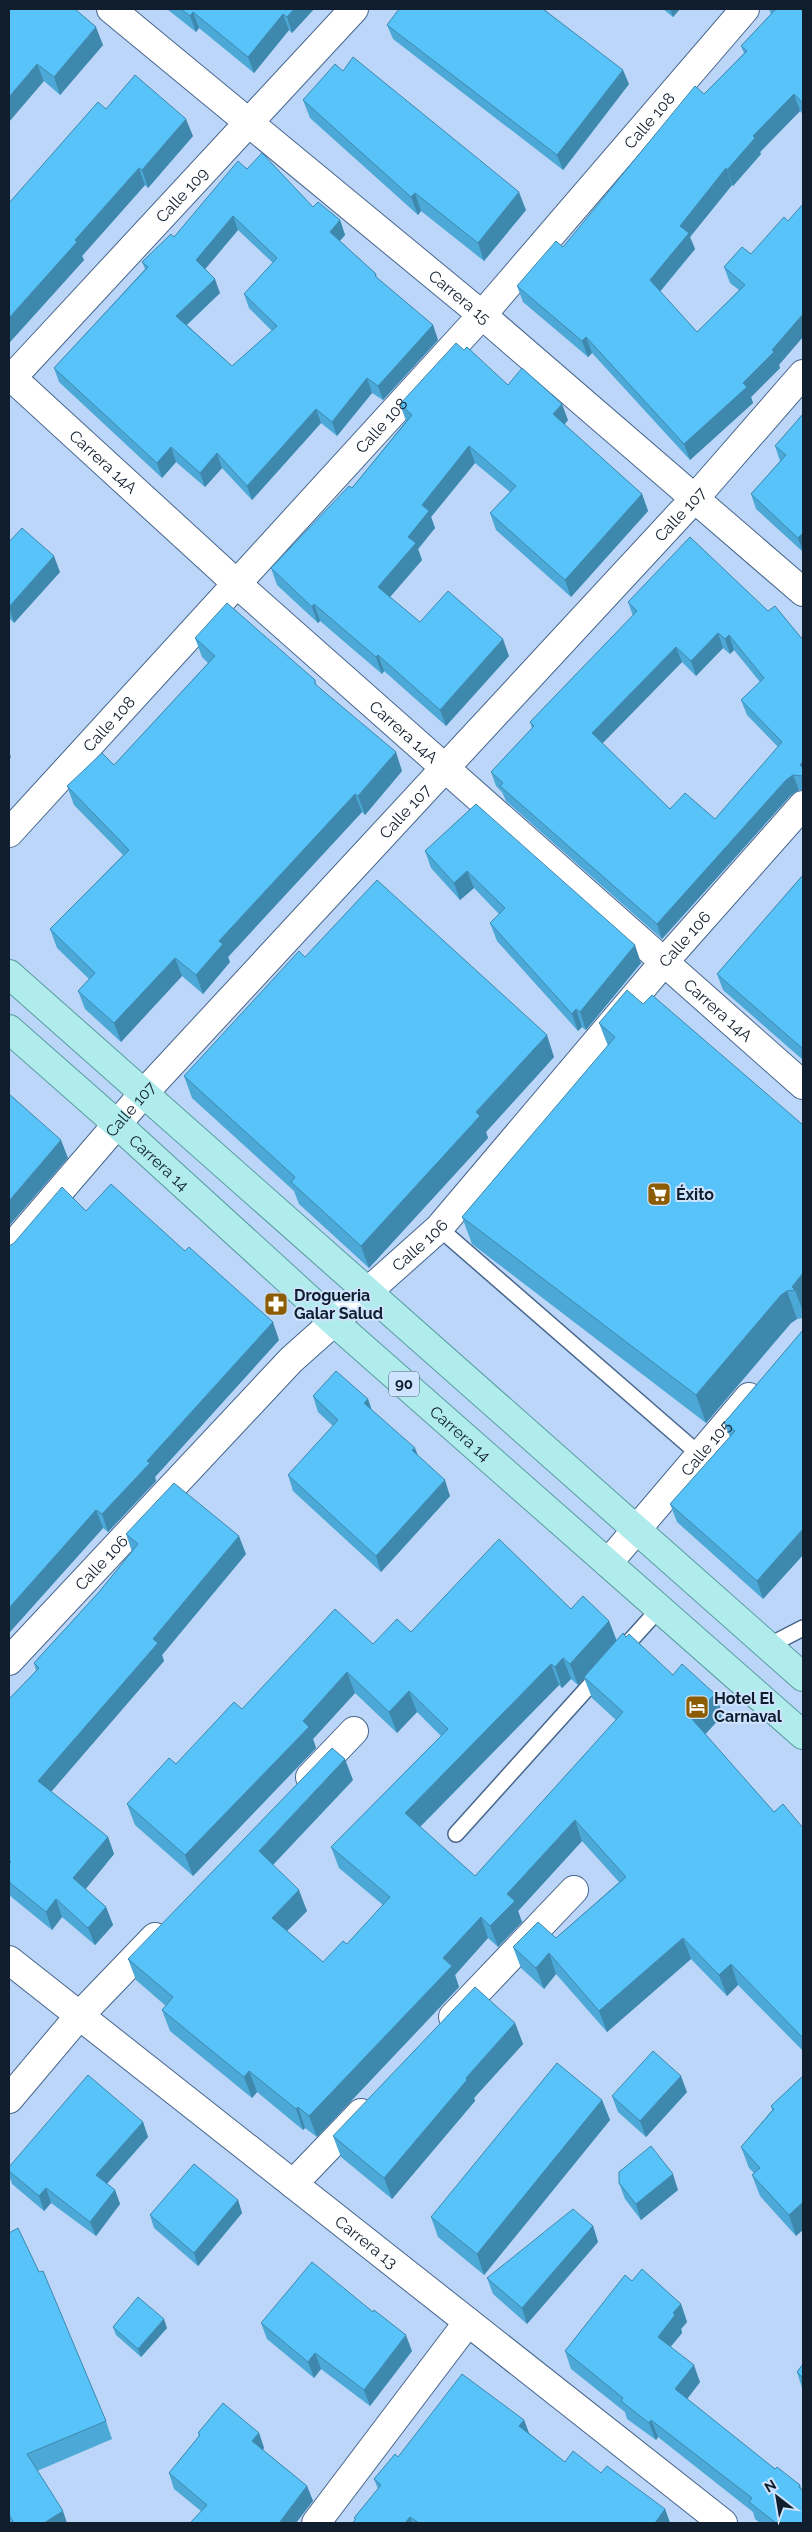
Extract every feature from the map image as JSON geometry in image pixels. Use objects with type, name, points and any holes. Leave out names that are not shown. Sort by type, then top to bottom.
[{"type":"main road","points":[[9,974],[803,1678]]},
{"type":"main road","name":"Carrera 14","points":[[9,1029],[118,1125],[334,1322],[803,1735]]},
{"type":"street","name":"Carrera 15","points":[[111,9],[482,315],[803,592]]},
{"type":"street","name":"Calle 109","points":[[10,378],[354,9]]},
{"type":"street","name":"Calle 108","points":[[9,833],[482,315],[745,9]]},
{"type":"street","name":"Calle 107","points":[[9,1250],[143,1094],[695,498],[803,374]]},
{"type":"street","name":"Carrera 14A","points":[[10,378],[236,583],[803,1085]]},
{"type":"street","name":"Calle 106","points":[[9,1661],[291,1360],[439,1228],[664,962],[803,805]]},
{"type":"street","name":"Calle 105","points":[[608,1563],[765,1379]]},
{"type":"street","points":[[292,1795],[354,1731]]},
{"type":"street","points":[[437,2033],[574,1890]]},
{"type":"street","points":[[9,2099],[79,2016],[176,1916]]},
{"type":"street","name":"Carrera 13","points":[[9,1960],[723,2523]]},
{"type":"street","points":[[293,2184],[375,2098]]},
{"type":"street","points":[[316,2523],[468,2322]]},
{"type":"lane","points":[[439,1228],[700,1454]]},
{"type":"lane","points":[[456,1834],[659,1609]]},
{"type":"lane","points":[[768,1646],[803,1628]]},
{"type":"building","points":[[9,9],[75,9],[96,27],[54,77],[37,64],[9,97]]},
{"type":"building","points":[[181,9],[294,9],[287,17],[283,14],[248,57],[193,12],[190,16]]},
{"type":"building","points":[[399,9],[543,9],[623,70],[557,155],[387,25]]},
{"type":"building","points":[[774,9],[803,9],[803,103],[794,94],[753,136],[755,138],[727,170],[726,168],[680,226],[689,233],[650,280],[697,332],[745,285],[724,267],[742,247],[751,254],[784,217],[788,221],[803,204],[803,314],[772,350],[774,352],[743,383],[747,387],[684,444],[586,337],[582,341],[517,286],[556,241],[563,247],[695,86],[704,94],[747,51],[741,46]]},
{"type":"building","points":[[353,57],[519,192],[478,243],[415,193],[411,197],[303,100],[335,64],[343,71]]},
{"type":"building","points":[[135,75],[186,119],[142,170],[139,168],[75,240],[77,242],[9,318],[9,203],[98,102],[106,109]]},
{"type":"building","points":[[262,153],[313,207],[318,202],[340,220],[330,232],[376,274],[375,276],[433,325],[378,386],[367,378],[332,422],[316,409],[247,486],[217,453],[200,473],[171,447],[157,463],[54,368],[148,267],[142,262],[171,234],[174,237],[238,161],[247,169]],"holes":[[[233,216],[277,258],[244,294],[277,326],[232,366],[176,316],[215,279],[196,260]]]},
{"type":"building","points":[[456,343],[464,350],[467,347],[508,385],[522,368],[562,404],[553,414],[642,494],[565,580],[490,513],[516,486],[469,446],[422,505],[429,511],[408,537],[416,543],[378,587],[420,622],[448,591],[503,639],[440,710],[378,655],[376,657],[314,604],[312,607],[271,568],[349,486],[352,488],[412,415],[400,404]]},
{"type":"building","points":[[803,414],[803,533],[798,538],[751,494],[786,455],[775,446]]},
{"type":"building","points":[[22,528],[54,556],[9,607],[9,542]]},
{"type":"building","points":[[690,537],[768,611],[775,606],[803,640],[803,761],[800,765],[803,768],[803,776],[793,775],[786,780],[657,924],[500,786],[503,783],[491,772],[534,726],[530,722],[637,611],[628,602]],"holes":[[[718,633],[725,639],[729,635],[764,678],[741,700],[782,742],[715,819],[685,793],[670,809],[592,733],[676,647],[691,661]]]},
{"type":"building","points":[[227,603],[315,680],[315,684],[396,752],[358,796],[355,794],[219,941],[223,944],[196,975],[175,958],[114,1023],[78,991],[95,973],[50,929],[129,850],[67,786],[102,753],[114,765],[215,656],[195,638]]},
{"type":"building","points":[[476,804],[635,945],[580,1012],[576,1009],[572,1014],[490,923],[505,908],[467,871],[454,883],[425,851]]},
{"type":"building","points":[[803,875],[803,1049],[717,974]]},
{"type":"building","points":[[377,880],[547,1035],[476,1112],[480,1116],[361,1246],[291,1182],[295,1177],[184,1076],[299,951],[305,957]]},
{"type":"building","name":"Éxito","points":[[627,990],[643,1004],[652,995],[803,1125],[803,1273],[792,1287],[795,1290],[787,1291],[781,1295],[696,1395],[462,1217],[615,1037],[599,1023]]},
{"type":"building","points":[[9,1094],[61,1140],[9,1201]]},
{"type":"building","points":[[111,1184],[185,1251],[189,1247],[273,1322],[147,1461],[150,1463],[102,1514],[96,1510],[9,1608],[9,1246],[14,1243],[62,1187],[86,1211]]},
{"type":"building","points":[[803,1330],[803,1529],[757,1581],[670,1504],[735,1431],[724,1423]]},
{"type":"building","points":[[336,1371],[368,1399],[364,1403],[415,1448],[412,1450],[445,1480],[376,1556],[288,1475],[338,1420],[313,1396]]},
{"type":"building","points":[[174,1483],[239,1536],[153,1639],[158,1643],[38,1781],[108,1837],[73,1878],[106,1907],[88,1928],[56,1899],[46,1912],[9,1882],[9,1864],[11,1862],[9,1861],[9,1699],[39,1668],[34,1663],[99,1592],[138,1544],[126,1534]]},
{"type":"building","points":[[499,1539],[571,1609],[583,1596],[609,1621],[570,1664],[563,1658],[555,1667],[551,1664],[405,1813],[475,1876],[623,1712],[584,1677],[623,1633],[626,1637],[629,1634],[673,1675],[682,1664],[715,1694],[692,1719],[774,1812],[783,1804],[803,1828],[803,2038],[731,1964],[719,1975],[683,1938],[599,2011],[549,1953],[536,1968],[513,1947],[538,1922],[556,1938],[626,1877],[575,1820],[507,1894],[515,1901],[490,1926],[481,1917],[443,1958],[452,1966],[309,2116],[298,2107],[296,2109],[249,2071],[244,2077],[162,2010],[173,1997],[128,1959],[332,1748],[345,1759],[259,1851],[299,1890],[272,1918],[323,1962],[343,1941],[347,1944],[390,1897],[331,1847],[448,1729],[409,1691],[389,1712],[347,1672],[303,1721],[309,1727],[185,1855],[127,1804],[169,1758],[176,1764],[234,1702],[242,1709],[335,1609],[373,1644],[397,1619],[411,1632]]},
{"type":"building","points":[[475,1987],[515,2023],[466,2078],[467,2080],[384,2178],[333,2136]]},
{"type":"building","points":[[653,2051],[681,2076],[640,2121],[612,2096]]},
{"type":"building","points":[[557,2063],[602,2100],[477,2254],[431,2217]]},
{"type":"building","points":[[88,2075],[143,2122],[96,2175],[115,2190],[90,2222],[46,2188],[39,2196],[9,2171],[9,2167]]},
{"type":"building","points":[[803,2076],[803,2202],[789,2215],[752,2175],[760,2168],[741,2147],[774,2109],[771,2106]]},
{"type":"building","points":[[651,2146],[673,2174],[636,2204],[619,2183],[619,2172]]},
{"type":"building","points":[[194,2164],[238,2200],[194,2253],[150,2215]]},
{"type":"building","points":[[573,2209],[593,2226],[522,2308],[487,2278]]},
{"type":"building","points":[[18,2228],[39,2272],[43,2271],[106,2421],[27,2454],[63,2511],[44,2523],[14,2523],[9,2515],[9,2233]]},
{"type":"building","points":[[312,2262],[373,2312],[374,2310],[406,2335],[364,2390],[315,2353],[308,2362],[261,2323]]},
{"type":"building","points":[[642,2269],[681,2304],[658,2337],[694,2365],[675,2389],[775,2469],[777,2467],[800,2485],[799,2487],[803,2491],[803,2523],[776,2523],[749,2502],[752,2498],[651,2420],[649,2423],[621,2401],[623,2398],[565,2351],[625,2275],[632,2281]]},
{"type":"building","points":[[138,2297],[164,2319],[138,2349],[113,2327]]},
{"type":"building","points":[[803,2364],[803,2378],[797,2372]]},
{"type":"building","points":[[462,2374],[524,2420],[519,2426],[565,2462],[573,2451],[601,2473],[607,2466],[665,2509],[655,2523],[419,2523],[410,2517],[405,2523],[352,2523],[381,2485],[374,2479],[395,2454],[398,2457]]},
{"type":"building","points":[[223,2403],[259,2433],[252,2441],[307,2486],[279,2523],[190,2523],[207,2505],[169,2473]]},
{"type":"place","name":"Éxito","points":[[659,1194]]},
{"type":"place","name":"Drogueria Galar Salud","points":[[276,1304]]},
{"type":"place","name":"Hotel El Carnaval","points":[[697,1707]]}]
